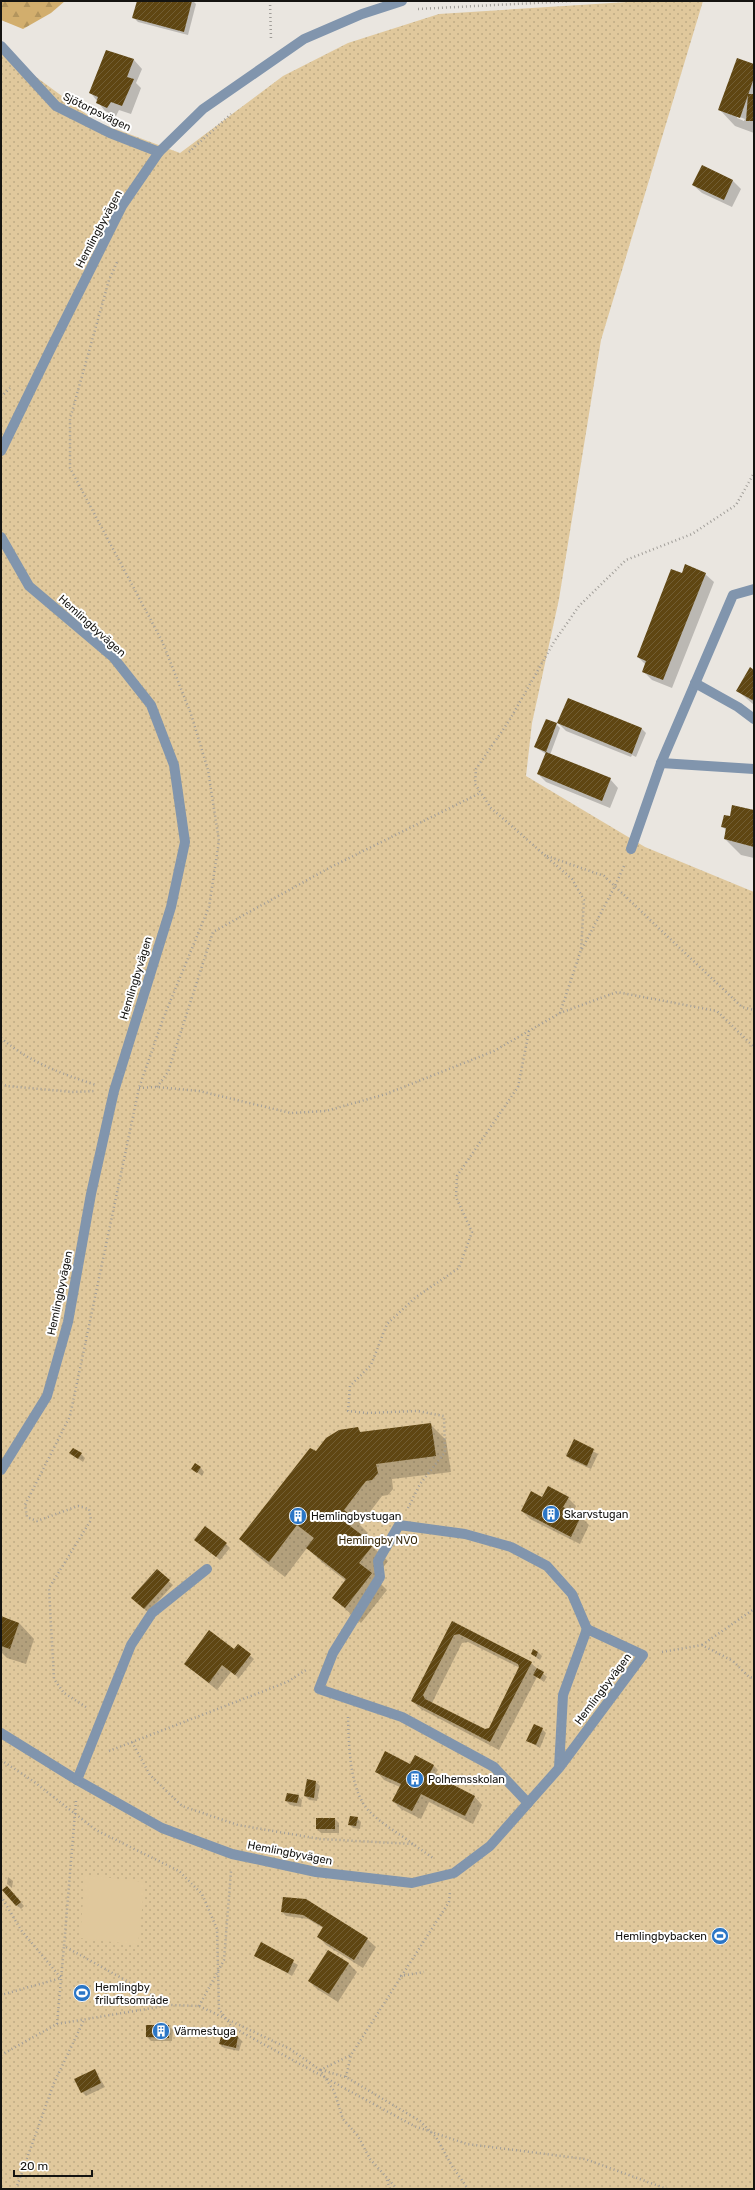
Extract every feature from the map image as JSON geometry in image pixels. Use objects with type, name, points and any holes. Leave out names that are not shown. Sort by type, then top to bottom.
[{"type":"street","name":"Hemlingbyvägen","points":[[1,451],[48,353],[122,206],[159,152],[202,109],[304,39],[362,14],[402,1]]},
{"type":"street","name":"Sjötorpsvägen","points":[[1,46],[56,106],[110,133],[159,152]]},
{"type":"street","name":"Hemlingbyvägen","points":[[1,537],[29,586],[113,657],[151,706],[174,765],[185,842],[171,907],[114,1091],[91,1194],[68,1322],[47,1396],[1,1470]]},
{"type":"street","points":[[631,849],[661,763],[733,594],[754,589]]},
{"type":"street","points":[[695,683],[738,707],[754,719]]},
{"type":"street","points":[[661,763],[754,770]]},
{"type":"street","points":[[528,1803],[494,1767],[402,1717],[319,1689],[333,1653],[380,1577],[378,1561],[399,1525],[465,1534],[511,1546],[547,1566],[572,1594],[587,1629]]},
{"type":"street","points":[[77,1780],[131,1645],[152,1613],[207,1569]]},
{"type":"street","name":"Hemlingbyvägen","points":[[1,1733],[77,1780],[162,1828],[232,1854],[316,1872],[412,1883],[454,1873],[490,1846],[559,1768],[643,1655],[587,1629],[563,1695],[559,1768]]},
{"type":"path","points":[[270,1],[271,61]]},
{"type":"path","points":[[417,9],[574,1]]},
{"type":"path","points":[[186,154],[233,113]]},
{"type":"path","points":[[102,1717],[64,1693],[54,1679],[49,1588],[91,1520],[89,1509],[78,1506],[38,1521],[27,1517],[25,1504],[70,1416],[139,1088],[163,1019],[209,907],[218,841],[208,770],[191,714],[174,670],[162,641],[70,468],[70,419],[109,280],[118,259]]},
{"type":"path","points":[[581,950],[584,900],[572,879],[491,808],[475,784],[476,770],[509,721],[554,642],[579,606],[626,560],[692,534],[736,505],[754,473]]},
{"type":"path","points":[[480,792],[329,868],[213,932],[168,1072],[157,1087],[199,1091],[291,1113],[326,1111],[386,1094],[494,1051],[560,1013],[617,992],[717,1011],[754,1047]]},
{"type":"path","points":[[560,1013],[581,950],[615,886],[631,849]]},
{"type":"path","points":[[545,855],[604,876],[742,1007],[754,1010]]},
{"type":"path","points":[[399,1525],[420,1484],[445,1452],[444,1416],[418,1411],[367,1413],[348,1411],[350,1386],[371,1365],[387,1324],[416,1297],[460,1268],[472,1232],[456,1197],[457,1176],[518,1087],[529,1030]]},
{"type":"path","points":[[1,1038],[18,1052],[63,1074],[114,1091]]},
{"type":"path","points":[[1,1084],[7,1086],[73,1092],[114,1091]]},
{"type":"path","points":[[643,1655],[702,1645],[754,1609]]},
{"type":"path","points":[[702,1645],[733,1661],[749,1677],[754,1678]]},
{"type":"path","points":[[105,1752],[287,1682],[307,1670]]},
{"type":"path","points":[[346,2077],[351,2055],[400,1976],[449,1902],[454,1873],[371,1814],[358,1792],[349,1760],[347,1699]]},
{"type":"path","points":[[132,1742],[150,1775],[182,1806],[238,1825],[306,1836],[413,1844]]},
{"type":"path","points":[[1,1760],[33,1781],[96,1830],[179,1871],[202,1894],[216,1929],[219,2009],[232,2027],[414,2126],[467,2144],[585,2159],[667,2189]]},
{"type":"path","points":[[57,2024],[77,1780]]},
{"type":"path","points":[[199,2006],[224,1960],[232,1854]]},
{"type":"path","points":[[1,1896],[20,1930],[61,1978]]},
{"type":"path","points":[[64,1946],[170,2005]]},
{"type":"path","points":[[400,1976],[424,1972]]},
{"type":"path","points":[[1,1995],[61,1978]]},
{"type":"path","points":[[1,2055],[57,2024],[170,2005],[199,2006],[290,2049],[320,2070],[334,2091],[343,2119],[358,2136],[370,2159],[397,2189]]},
{"type":"path","points":[[16,2189],[54,2083],[84,2020]]},
{"type":"path","points":[[320,2070],[351,2055]]},
{"type":"path","points":[[320,2070],[346,2077],[420,2121],[436,2137],[452,2166],[468,2189]]},
{"type":"path","points":[[387,2179],[390,2189]]},
{"type":"green space","points":[[1,1],[65,1],[51,13],[23,29],[1,20]]},
{"type":"green space","name":"Hemlingby NVO","points":[[643,1],[703,1],[601,340],[559,599],[532,723],[526,776],[645,847],[754,892],[754,2189],[1,2189],[1,51],[97,122],[180,153],[283,76],[348,43],[439,14]]},
{"type":"green space","points":[[85,1875],[145,1882],[138,1945],[80,1938]]},
{"type":"building","points":[[137,1],[192,1],[184,32],[132,18]]},
{"type":"building","points":[[106,50],[134,59],[127,77],[134,79],[122,106],[111,102],[107,108],[96,103],[98,97],[89,93]]},
{"type":"building","points":[[737,58],[754,64],[754,78],[740,118],[718,110]]},
{"type":"building","points":[[748,94],[754,94],[754,121],[746,121]]},
{"type":"building","points":[[702,165],[733,180],[724,200],[692,185]]},
{"type":"building","points":[[685,564],[706,573],[663,680],[642,672],[646,661],[637,657],[671,569],[682,573]]},
{"type":"building","points":[[750,667],[754,670],[754,701],[736,691]]},
{"type":"building","points":[[568,698],[642,728],[632,754],[557,723]]},
{"type":"building","points":[[546,719],[557,723],[546,752],[534,747]]},
{"type":"building","points":[[546,752],[611,778],[602,801],[537,774]]},
{"type":"building","points":[[732,805],[754,810],[754,847],[724,839],[726,828],[721,827],[724,815],[730,816]]},
{"type":"building","name":"Hemlingbystugan","points":[[431,1423],[436,1456],[376,1464],[378,1473],[372,1480],[366,1481],[344,1510],[353,1517],[348,1522],[339,1516],[338,1517],[374,1544],[359,1563],[372,1573],[345,1608],[332,1598],[346,1579],[306,1548],[314,1538],[297,1525],[269,1562],[239,1539],[310,1448],[316,1451],[326,1438],[339,1430],[358,1427],[360,1432]]},
{"type":"building","points":[[574,1439],[594,1449],[587,1466],[566,1456]]},
{"type":"building","points":[[73,1448],[82,1453],[78,1459],[69,1453]]},
{"type":"building","points":[[195,1463],[201,1467],[197,1473],[191,1469]]},
{"type":"building","name":"Skarvstugan","points":[[548,1486],[569,1497],[563,1507],[581,1516],[571,1537],[521,1511],[531,1491],[542,1497]]},
{"type":"building","points":[[205,1526],[227,1543],[216,1557],[194,1540]]},
{"type":"building","points":[[157,1569],[170,1580],[144,1609],[131,1598]]},
{"type":"building","points":[[1,1616],[19,1623],[10,1649],[1,1646]]},
{"type":"building","points":[[452,1621],[532,1662],[490,1742],[411,1701]],"holes":[[[459,1634],[518,1664],[519,1667],[489,1728],[485,1729],[425,1699],[423,1695],[454,1635]]]},
{"type":"building","points":[[209,1630],[234,1649],[238,1644],[251,1654],[235,1675],[222,1665],[209,1683],[184,1664]]},
{"type":"building","points":[[533,1649],[538,1652],[536,1657],[531,1654]]},
{"type":"building","points":[[537,1668],[544,1672],[540,1679],[533,1675]]},
{"type":"building","points":[[534,1724],[543,1728],[536,1745],[526,1741]]},
{"type":"building","name":"Polhemsskolan","points":[[385,1751],[410,1764],[415,1755],[434,1765],[430,1773],[475,1796],[465,1816],[421,1794],[412,1811],[392,1801],[401,1784],[375,1772]]},
{"type":"building","points":[[307,1779],[316,1781],[314,1798],[304,1796]]},
{"type":"building","points":[[287,1793],[299,1795],[297,1803],[285,1801]]},
{"type":"building","points":[[350,1816],[358,1817],[356,1826],[348,1825]]},
{"type":"building","points":[[316,1818],[335,1818],[335,1829],[316,1829]]},
{"type":"building","points":[[7,1886],[21,1902],[16,1906],[2,1890]]},
{"type":"building","points":[[283,1897],[306,1899],[368,1938],[354,1960],[317,1937],[323,1927],[303,1915],[281,1912]]},
{"type":"building","points":[[261,1942],[294,1960],[288,1973],[254,1956]]},
{"type":"building","points":[[328,1950],[349,1963],[329,1994],[308,1981]]},
{"type":"building","name":"Värmestuga","points":[[146,2025],[169,2025],[169,2038],[146,2037]]},
{"type":"building","points":[[222,2033],[238,2036],[236,2048],[219,2044]]},
{"type":"building","points":[[95,2069],[101,2083],[81,2093],[74,2079]]},
{"type":"place","name":"Skarvstugan","points":[[551,1514]]},
{"type":"place","name":"Hemlingbystugan","points":[[298,1516]]},
{"type":"place","name":"Polhemsskolan","points":[[415,1779]]},
{"type":"place","name":"Hemlingbybacken","points":[[720,1936]]},
{"type":"place","name":"Hemlingby friluftsområde","points":[[82,1993]]},
{"type":"place","name":"Värmestuga","points":[[161,2031]]}]
